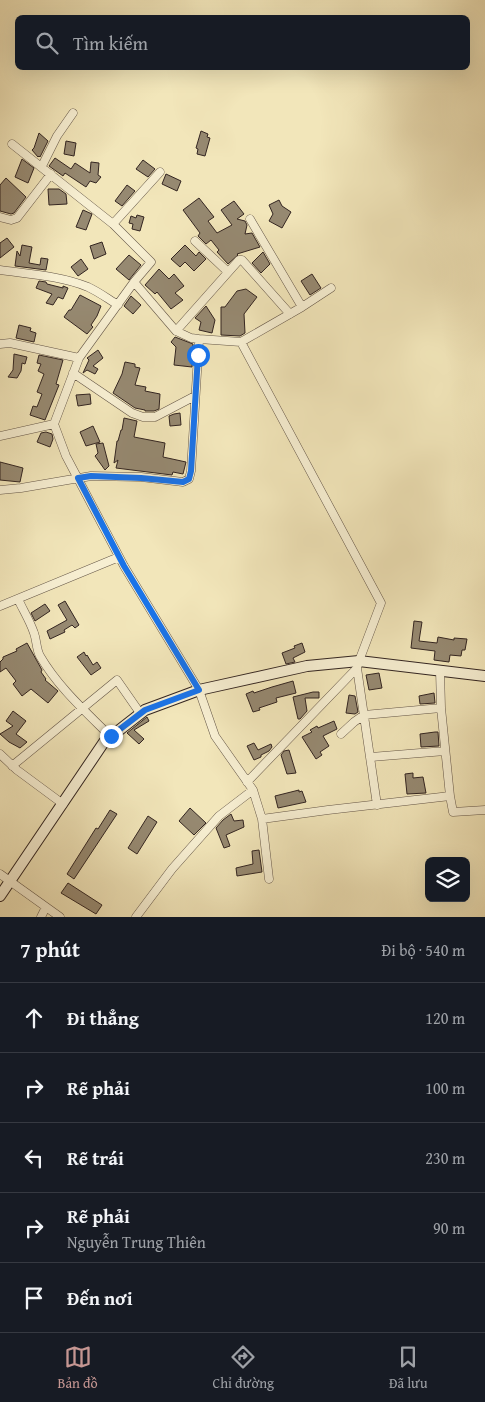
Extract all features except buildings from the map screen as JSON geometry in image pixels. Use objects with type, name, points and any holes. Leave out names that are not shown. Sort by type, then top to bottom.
[{"type":"street","points":[[42,166],[73,113]]},
{"type":"street","points":[[12,144],[113,224],[151,262],[134,282],[79,358],[54,424],[66,456],[119,557],[199,690],[215,736],[253,790],[262,819],[269,879]]},
{"type":"street","points":[[113,224],[160,172]]},
{"type":"street","points":[[0,217],[10,220],[17,218],[51,174]]},
{"type":"street","points":[[250,219],[302,307]]},
{"type":"street","points":[[195,241],[228,272]]},
{"type":"street","points":[[176,331],[238,261],[242,260],[290,314]]},
{"type":"street","points":[[0,270],[46,277],[79,285],[98,292],[118,305]]},
{"type":"street","points":[[134,282],[176,331],[191,338],[241,342],[302,307],[330,288]]},
{"type":"street","points":[[0,490],[91,476],[183,482],[189,479],[199,339]]},
{"type":"street","points":[[241,342],[381,603],[358,665],[247,782]]},
{"type":"street","points":[[0,344],[10,343],[79,358]]},
{"type":"street","points":[[73,373],[132,413],[143,417],[155,418],[195,396]]},
{"type":"street","points":[[0,436],[54,424]]},
{"type":"street","points":[[0,606],[119,557]]},
{"type":"street","points":[[18,598],[35,634],[37,649],[40,655],[64,690],[111,736]]},
{"type":"street","points":[[358,665],[377,805]]},
{"type":"street","points":[[0,896],[104,742],[145,710],[199,690],[307,666],[358,665],[440,670],[485,676]]},
{"type":"street","points":[[440,670],[441,708],[453,812],[485,810]]},
{"type":"street","points":[[12,766],[117,680],[140,713]]},
{"type":"street","points":[[341,734],[364,715],[441,708]]},
{"type":"street","points":[[371,758],[445,751]]},
{"type":"street","points":[[0,754],[12,766],[63,804]]},
{"type":"street","points":[[136,917],[172,868],[220,816],[253,790]]},
{"type":"street","points":[[262,819],[450,796]]},
{"type":"street","points":[[0,874],[60,917]]},
{"type":"street","points":[[41,917],[46,907]]},
{"type":"route","points":[[111,736],[145,710],[199,690],[124,566],[78,478],[91,476],[183,482],[189,479],[191,476],[198,355]]}]
